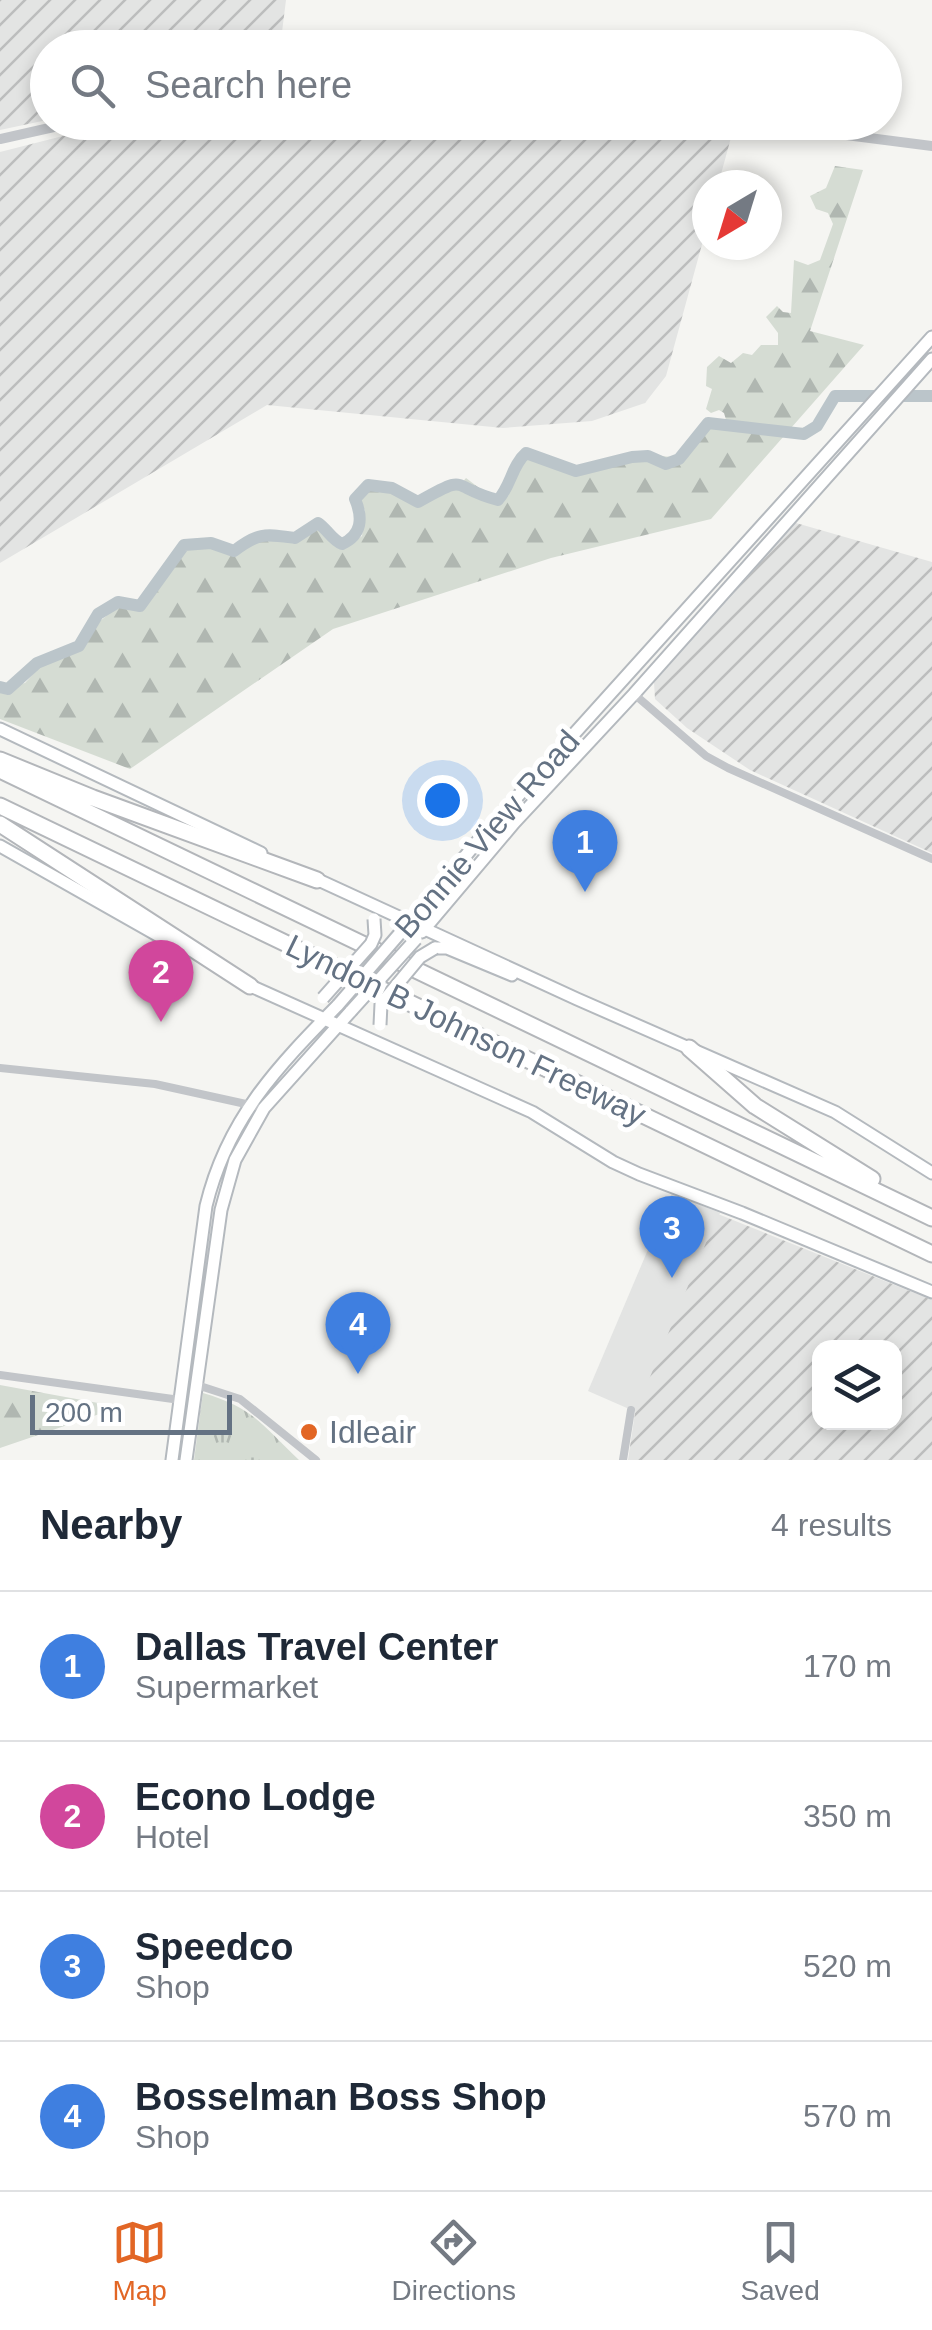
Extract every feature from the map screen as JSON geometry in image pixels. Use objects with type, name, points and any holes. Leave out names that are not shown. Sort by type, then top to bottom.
[{"type":"highway","points":[[0,760],[317,880]]},
{"type":"highway","name":"Lyndon B Johnson Freeway","points":[[0,770],[932,1217]]},
{"type":"highway","name":"Lyndon B Johnson Freeway","points":[[0,806],[932,1254]]},
{"type":"highway","points":[[0,824],[250,986]]},
{"type":"highway","points":[[689,1048],[755,1106],[932,1217]]},
{"type":"main road","name":"Bonnie View Road","points":[[172,1460],[206,1206],[224,1150],[249,1104],[412,922],[482,836],[932,337]]},
{"type":"main road","name":"Bonnie View Road","points":[[186,1460],[220,1214],[235,1160],[264,1108],[932,359]]},
{"type":"main road","points":[[621,682],[634,694]]},
{"type":"main road","points":[[0,730],[577,1000]]},
{"type":"main road","points":[[482,836],[494,846]]},
{"type":"main road","name":"Lyndon B Johnson Freeway","points":[[0,846],[250,986],[532,1112],[613,1162],[932,1292]]},
{"type":"main road","points":[[290,1006],[308,1005],[323,998],[371,944],[374,919],[361,899]]},
{"type":"main road","points":[[397,1052],[380,1025],[381,1004],[420,958],[434,948],[448,948],[835,1112],[932,1173]]},
{"type":"main road","points":[[206,1206],[220,1214]]},
{"type":"street","points":[[0,139],[30,132]]},
{"type":"street","points":[[885,140],[932,146]]},
{"type":"street","points":[[634,694],[706,756],[932,859]]},
{"type":"street","points":[[0,1068],[155,1084],[264,1108]]},
{"type":"street","points":[[0,1375],[195,1402]]},
{"type":"street","points":[[197,1385],[240,1399],[316,1460]]},
{"type":"street","points":[[623,1460],[631,1410]]},
{"type":"shaded area","points":[[0,0],[286,0],[282,30],[30,30],[30,124],[0,130]]},
{"type":"shaded area","points":[[47,140],[730,140],[722,170],[692,170],[692,260],[698,260],[666,376],[645,403],[592,421],[503,428],[267,405],[0,563],[0,152]]},
{"type":"shaded area","points":[[796,523],[932,562],[932,853],[750,770],[687,728],[655,699],[654,682]]},
{"type":"shaded area","points":[[672,1193],[720,1213],[636,1412],[588,1391]]},
{"type":"shaded area","points":[[718,1214],[932,1300],[932,1460],[628,1460],[635,1413]]},
{"type":"green space","points":[[835,166],[863,170],[810,331],[864,345],[711,519],[551,558],[333,629],[130,769],[0,719],[0,682],[9,686],[25,683],[47,659],[82,646],[95,625],[125,601],[145,604],[181,553],[200,541],[215,542],[235,553],[261,535],[298,540],[320,524],[331,527],[342,542],[351,544],[362,536],[365,511],[361,501],[371,485],[392,486],[421,503],[466,478],[487,494],[508,496],[522,458],[534,452],[572,468],[636,454],[685,456],[706,425],[727,423],[724,413],[706,409],[712,389],[706,386],[707,367],[719,356],[731,363],[743,353],[752,355],[761,345],[778,345],[778,333],[766,317],[777,306],[791,313],[794,260],[808,265],[820,260],[833,224],[828,213],[816,209],[810,196],[826,188]]},
{"type":"green space","points":[[0,1385],[120,1407],[0,1448]]},
{"type":"green space","points":[[203,1393],[246,1412],[299,1460],[194,1460]]},
{"type":"waterway","points":[[0,687],[8,689],[37,663],[79,646],[98,614],[118,602],[140,606],[184,545],[211,543],[234,551],[263,536],[295,538],[318,523],[342,544],[357,531],[360,519],[355,499],[368,485],[392,488],[418,502],[453,485],[498,500],[526,453],[576,471],[632,457],[648,456],[666,464],[679,459],[708,423],[804,434],[817,426],[835,396],[932,396]]},
{"type":"place","name":"Dallas Travel Center","points":[[585,892]]},
{"type":"place","name":"Econo Lodge","points":[[161,1022]]},
{"type":"place","name":"Speedco","points":[[672,1278]]},
{"type":"place","name":"Bosselman Boss Shop","points":[[358,1374]]},
{"type":"place","name":"Idleair","points":[[309,1432]]}]
